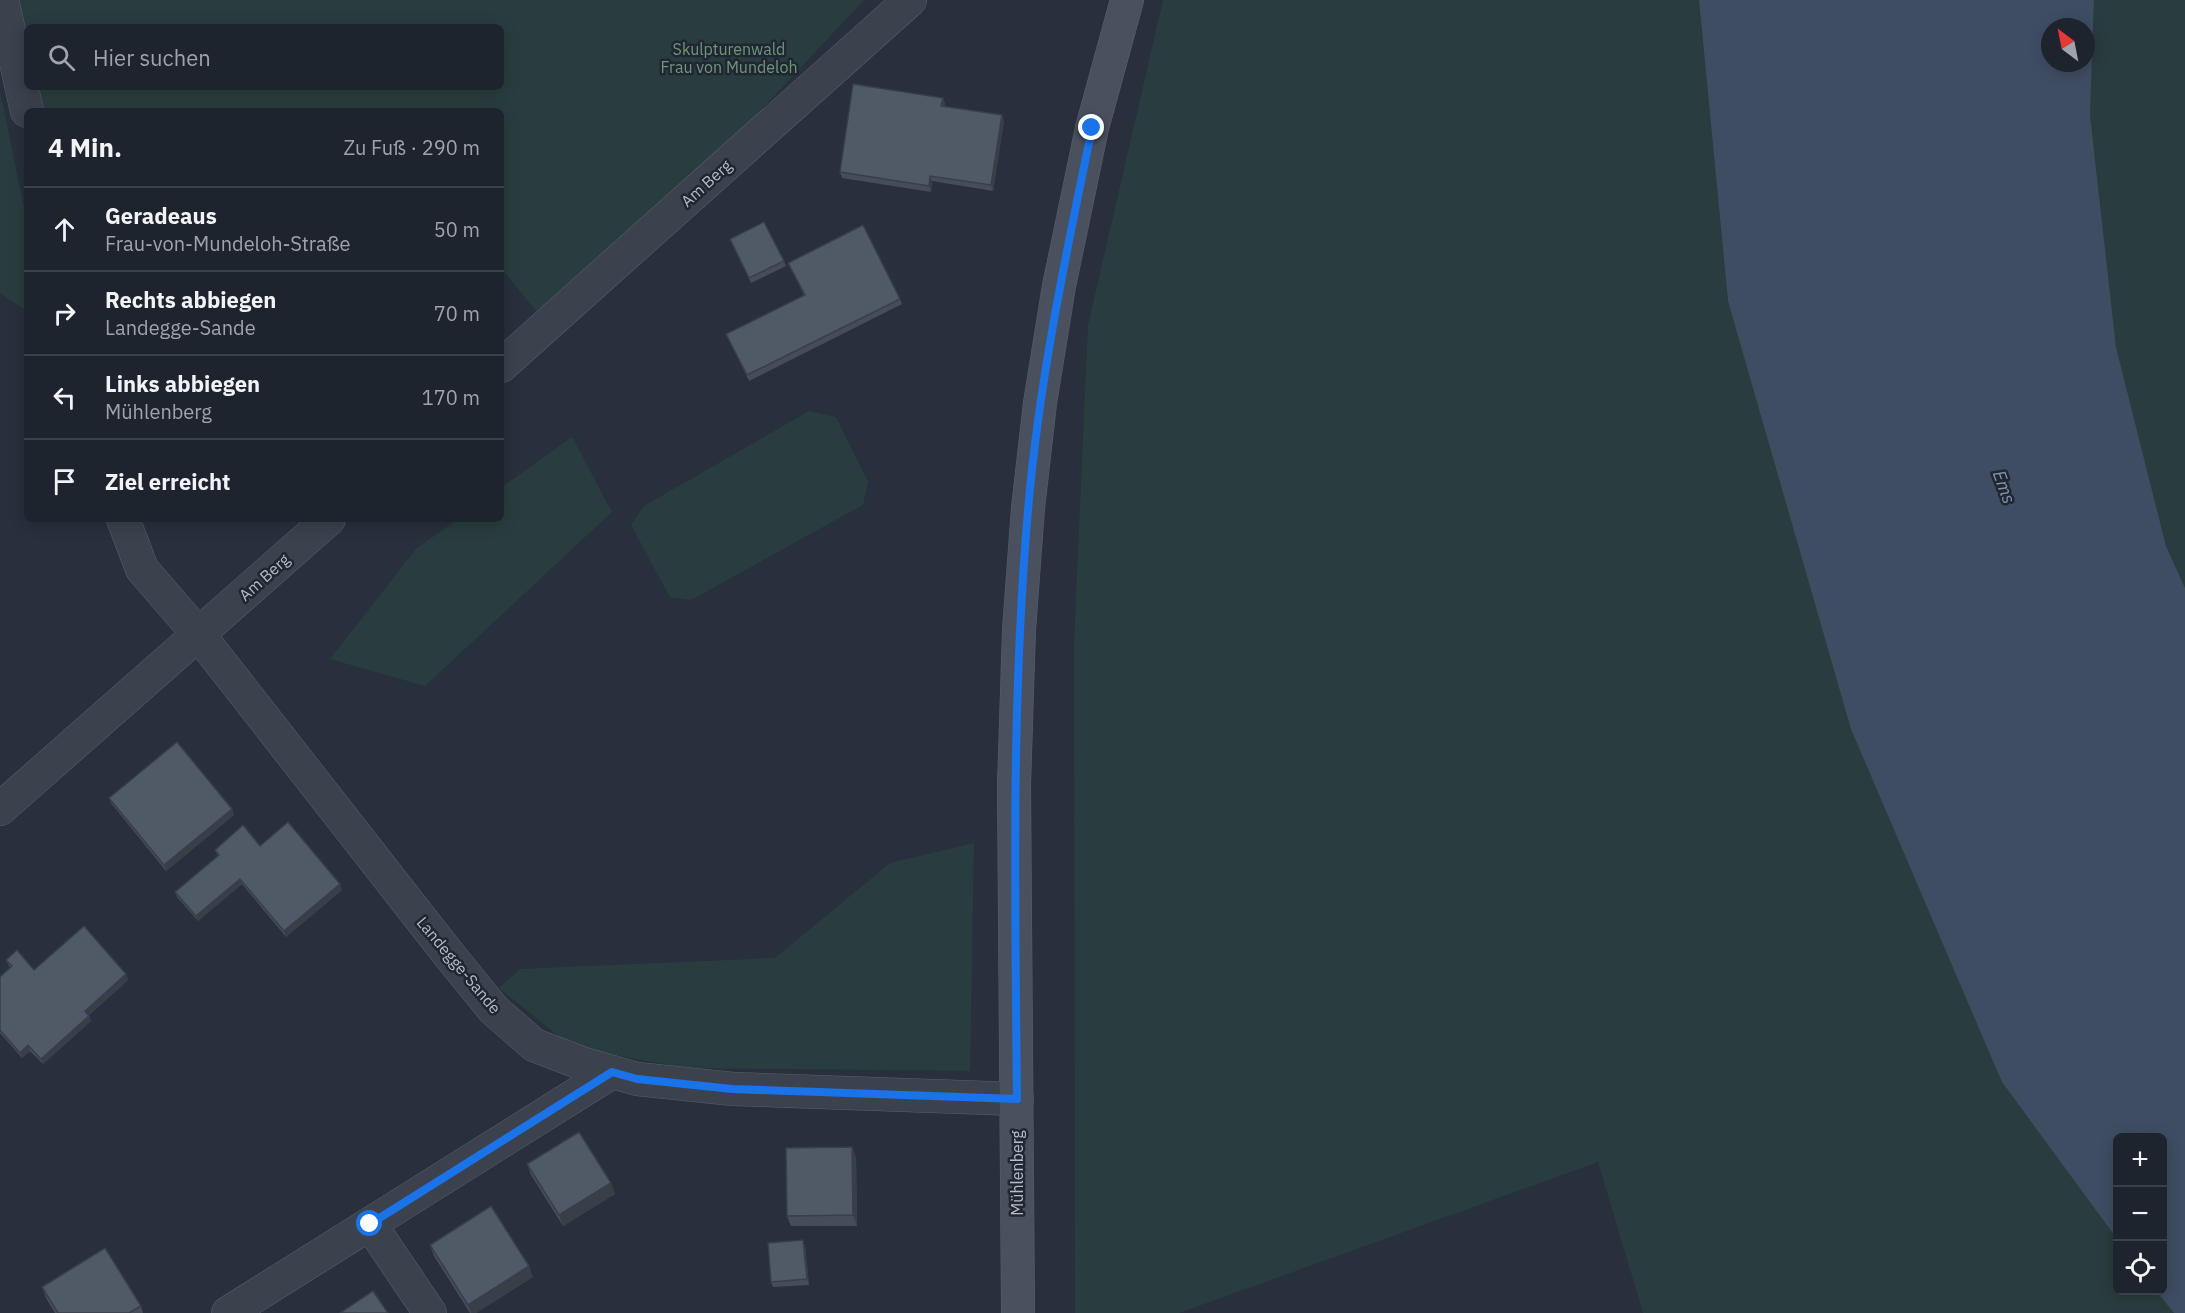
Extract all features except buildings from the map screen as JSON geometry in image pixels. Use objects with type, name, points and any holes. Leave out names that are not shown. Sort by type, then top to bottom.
[{"type":"main road","name":"Mühlenberg","points":[[1018,1313],[1014,785],[1019,630],[1028,508],[1040,403],[1059,286],[1092,128],[1127,0]]},
{"type":"street","points":[[2,0],[26,108]]},
{"type":"street","name":"Am Berg","points":[[504,363],[910,0]]},
{"type":"street","name":"Landegge-Sande","points":[[124,522],[142,569],[200,635],[450,957],[494,1010],[534,1045],[580,1063],[637,1079],[732,1089],[1017,1099]]},
{"type":"street","name":"Am Berg","points":[[200,635],[326,522]]},
{"type":"street","points":[[0,809],[200,635]]},
{"type":"street","points":[[228,1313],[612,1072]]},
{"type":"street","points":[[370,1224],[430,1313]]},
{"type":"green space","name":"Skulpturenwald Frau von Mundeloh","points":[[15,0],[864,0],[731,142],[541,317],[504,272],[504,108],[41,108],[38,90],[504,90],[504,24],[24,24],[24,36]]},
{"type":"green space","points":[[1163,0],[1699,0],[1728,301],[2002,1082],[2113,1234],[2113,1295],[2159,1295],[2174,1313],[1643,1313],[1598,1162],[1179,1313],[1075,1313],[1074,643],[1088,325]]},
{"type":"green space","points":[[2094,0],[2185,0],[2185,588],[2166,546],[2116,347],[2090,115],[2091,72],[2095,72]]},
{"type":"green space","points":[[0,92],[24,207],[24,309],[0,293]]},
{"type":"green space","points":[[809,411],[836,417],[868,481],[863,505],[691,600],[670,597],[631,525],[644,506]]},
{"type":"green space","points":[[572,437],[612,512],[425,686],[330,659],[416,549],[454,522],[504,522],[504,486]]},
{"type":"green space","points":[[974,843],[970,1071],[684,1068],[572,1047],[499,988],[520,969],[775,958],[890,863]]},
{"type":"water","name":"Ems","points":[[1699,0],[2094,0],[2093,18],[2041,18],[2041,72],[2091,72],[2090,115],[2116,347],[2166,546],[2185,588],[2185,1313],[2174,1313],[2159,1295],[2167,1295],[2167,1133],[2113,1133],[2113,1234],[2002,1082],[1851,729],[1728,301]]},
{"type":"route","points":[[370,1224],[612,1072],[637,1079],[732,1089],[1017,1099],[1014,785],[1019,630],[1028,508],[1040,403],[1059,286],[1092,128]]}]
